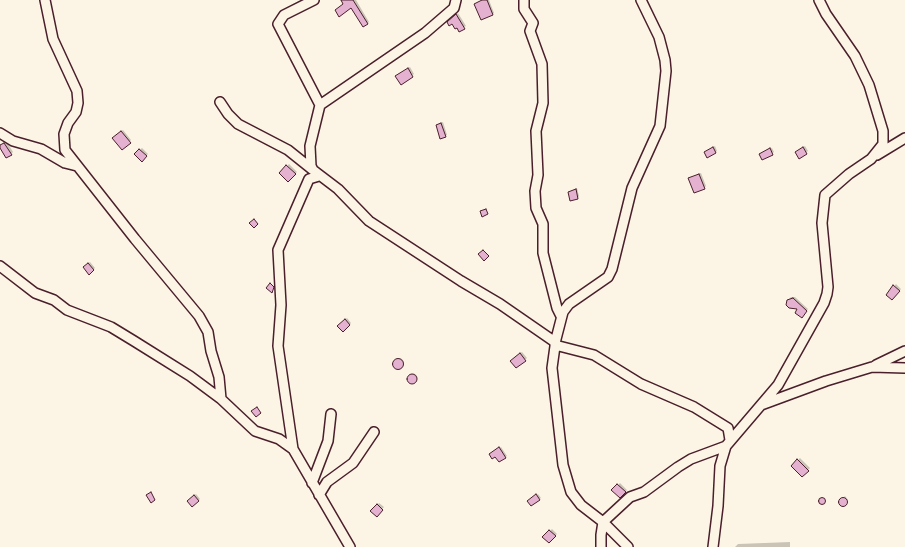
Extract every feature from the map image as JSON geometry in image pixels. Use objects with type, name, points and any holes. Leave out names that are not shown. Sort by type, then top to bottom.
[{"type":"street","points":[[45,0],[53,39],[78,91],[78,103],[64,134],[65,150],[134,239],[199,316],[208,332],[211,351],[219,376],[221,399]]},
{"type":"street","points":[[314,0],[284,16],[278,24],[320,105],[310,146],[314,175],[286,233],[278,245],[277,255],[281,305],[278,346],[293,449],[350,547]]},
{"type":"street","points":[[320,105],[425,32],[454,8],[456,0]]},
{"type":"street","points":[[524,0],[524,9],[533,23],[530,32],[535,50],[542,64],[543,103],[536,131],[538,175],[535,191],[536,208],[543,224],[543,253],[557,308],[561,316]]},
{"type":"street","points":[[628,547],[603,522],[578,502],[570,492],[563,465],[553,379],[555,344],[561,316],[569,304],[590,290],[610,273],[617,255],[620,234],[632,188],[660,126],[666,71],[665,60],[659,38],[641,0]]},
{"type":"street","points":[[819,0],[826,14],[855,56],[869,85],[884,139],[883,144],[871,159]]},
{"type":"street","points":[[220,102],[228,114],[238,124],[288,150],[314,175],[338,189],[358,211],[374,225],[461,281],[500,304],[555,344],[594,356],[652,389],[694,407],[728,428],[728,443],[719,473],[718,506],[713,547]]},
{"type":"street","points":[[0,133],[13,141],[41,149],[65,163],[77,166]]},
{"type":"street","points":[[601,547],[600,535],[603,522],[632,495],[644,492],[691,459],[728,443],[778,385],[824,303],[827,294],[828,287],[822,223],[826,195],[849,174],[905,138]]},
{"type":"street","points":[[0,266],[35,293],[54,300],[68,310],[111,327],[134,341],[190,376],[221,399],[255,431],[279,439],[293,449]]},
{"type":"street","points":[[759,406],[826,381],[872,367],[905,350]]},
{"type":"street","points":[[872,367],[905,368]]},
{"type":"street","points":[[312,483],[328,441],[331,414]]},
{"type":"street","points":[[319,494],[327,482],[353,462],[374,432]]},
{"type":"building","points":[[341,0],[353,0],[368,24],[363,27],[351,8],[339,17],[335,10],[343,4]]},
{"type":"building","points":[[482,0],[487,0],[493,15],[481,20],[474,4]]},
{"type":"building","points":[[456,14],[465,29],[459,32],[452,24],[449,26],[447,22]]},
{"type":"building","points":[[408,68],[413,77],[401,85],[395,76]]},
{"type":"building","points":[[441,123],[446,137],[440,139],[436,125]]},
{"type":"building","points":[[121,131],[131,143],[122,150],[112,138]]},
{"type":"building","points":[[4,143],[12,155],[6,158],[0,148],[0,145]]},
{"type":"building","points":[[713,147],[716,153],[707,158],[704,152]]},
{"type":"building","points":[[803,147],[807,154],[799,159],[795,152]]},
{"type":"building","points":[[770,148],[773,155],[762,160],[759,154]]},
{"type":"building","points":[[139,149],[147,156],[142,162],[134,154]]},
{"type":"building","points":[[286,165],[296,174],[288,182],[279,173]]},
{"type":"building","points":[[699,174],[705,189],[694,193],[688,178]]},
{"type":"building","points":[[576,189],[578,199],[570,201],[568,192]]},
{"type":"building","points":[[486,209],[488,214],[482,217],[480,211]]},
{"type":"building","points":[[254,219],[258,224],[254,228],[249,223]]},
{"type":"building","points":[[483,250],[489,256],[484,261],[478,254]]},
{"type":"building","points":[[88,263],[94,270],[89,275],[83,267]]},
{"type":"building","points":[[270,283],[274,287],[272,293],[266,288]]},
{"type":"building","points":[[893,285],[900,291],[892,300],[886,295]]},
{"type":"building","points":[[793,298],[807,311],[802,318],[795,313],[797,309],[789,308],[786,305],[787,300]]},
{"type":"building","points":[[345,319],[350,325],[343,332],[337,326]]},
{"type":"building","points":[[520,353],[526,361],[516,368],[510,361]]},
{"type":"building","points":[[396,359],[400,359],[402,360],[402,368],[396,369],[393,366],[393,362]]},
{"type":"building","points":[[412,374],[417,379],[412,384],[407,379]]},
{"type":"building","points":[[257,407],[261,413],[256,417],[251,411]]},
{"type":"building","points":[[499,447],[506,458],[499,462],[495,457],[492,459],[489,454]]},
{"type":"building","points":[[797,459],[809,471],[802,477],[791,466]]},
{"type":"building","points":[[617,484],[626,492],[620,498],[611,490]]},
{"type":"building","points":[[151,492],[155,500],[151,503],[146,495]]},
{"type":"building","points":[[536,494],[540,500],[531,506],[527,501]]},
{"type":"building","points":[[194,495],[199,501],[192,507],[187,501]]},
{"type":"building","points":[[843,497],[848,502],[843,507],[838,502]]},
{"type":"building","points":[[822,498],[825,501],[822,504],[819,501]]},
{"type":"building","points":[[377,504],[383,510],[377,517],[370,511]]},
{"type":"building","points":[[549,530],[556,536],[549,543],[542,537]]}]
